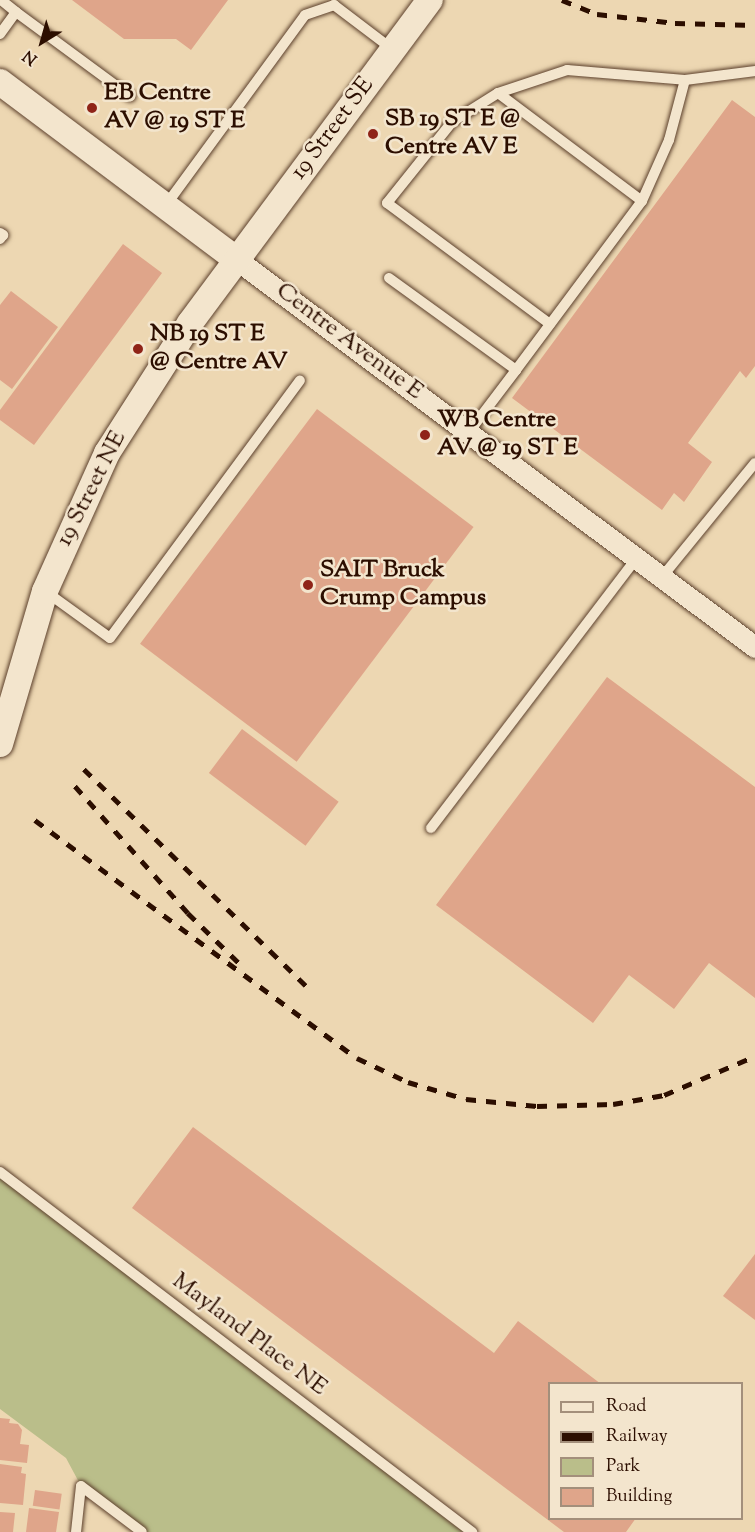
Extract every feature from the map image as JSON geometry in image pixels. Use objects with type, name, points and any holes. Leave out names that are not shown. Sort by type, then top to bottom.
[{"type":"street","name":"19 Street SE","points":[[236,259],[427,1]]},
{"type":"street","name":"Centre Avenue E","points":[[0,82],[755,647]]},
{"type":"street","name":"19 Street NE","points":[[0,744],[45,591],[107,453],[147,387],[236,259]]},
{"type":"lane","points":[[2,0],[130,96]]},
{"type":"lane","points":[[166,206],[305,15],[334,5],[392,49]]},
{"type":"lane","points":[[0,34],[16,12]]},
{"type":"lane","points":[[550,324],[387,203],[452,122],[498,93],[567,70],[685,80],[755,71]]},
{"type":"lane","points":[[470,432],[642,201],[669,140],[685,80]]},
{"type":"lane","points":[[498,93],[642,201]]},
{"type":"lane","points":[[0,233],[0,239]]},
{"type":"lane","points":[[389,278],[516,370]]},
{"type":"lane","points":[[45,591],[110,638],[300,380]]},
{"type":"lane","points":[[663,577],[755,463]]},
{"type":"lane","points":[[431,828],[637,558]]},
{"type":"lane","name":"Mayland Place NE","points":[[0,1172],[472,1532]]},
{"type":"lane","points":[[76,1532],[81,1486],[142,1532]]},
{"type":"green space","points":[[0,1173],[463,1532],[142,1532],[81,1486],[66,1458],[0,1409]]},
{"type":"building","points":[[72,0],[228,0],[191,50],[176,39],[124,39]]},
{"type":"building","points":[[732,100],[755,117],[755,366],[746,378],[740,371],[688,443],[712,462],[684,502],[674,493],[662,510],[512,398]]},
{"type":"building","points":[[123,244],[162,273],[34,445],[0,420],[0,410]]},
{"type":"building","points":[[11,291],[58,327],[12,389],[0,380],[0,305]]},
{"type":"building","name":"SAIT Bruck Crump Campus","points":[[317,409],[474,527],[297,762],[140,644]]},
{"type":"building","points":[[607,677],[755,787],[755,998],[709,963],[674,1009],[629,975],[593,1023],[436,905]]},
{"type":"building","points":[[242,729],[339,802],[306,846],[209,773]]},
{"type":"building","points":[[193,1127],[494,1353],[518,1321],[598,1382],[548,1382],[548,1520],[132,1208]]},
{"type":"building","points":[[755,1254],[755,1320],[723,1296]]},
{"type":"building","points":[[0,1418],[10,1419],[9,1423],[18,1424],[22,1430],[20,1444],[29,1445],[27,1463],[0,1460]]},
{"type":"building","points":[[0,1464],[22,1467],[21,1473],[26,1474],[23,1505],[0,1503]]},
{"type":"building","points":[[35,1490],[62,1494],[60,1510],[33,1506]]},
{"type":"building","points":[[29,1508],[59,1512],[56,1532],[26,1532]]},
{"type":"building","points":[[0,1512],[15,1513],[13,1532],[0,1532]]},
{"type":"building","points":[[548,1520],[635,1520],[626,1532],[564,1532]]},
{"type":"railway","points":[[562,0],[597,14],[675,23],[755,25]]},
{"type":"railway","points":[[84,769],[306,986]]},
{"type":"railway","points":[[75,786],[188,913],[240,964]]},
{"type":"railway","points":[[35,820],[357,1058],[408,1082],[466,1099],[537,1106],[613,1104],[664,1095],[755,1056]]},
{"type":"place","name":"EB Centre AV @ 19 ST E","points":[[92,108]]},
{"type":"place","name":"SB 19 ST E @ Centre AV E","points":[[373,134]]},
{"type":"place","name":"NB 19 ST E @ Centre AV","points":[[138,349]]},
{"type":"place","name":"WB Centre AV @ 19 ST E","points":[[425,435]]},
{"type":"place","name":"SAIT Bruck Crump Campus","points":[[308,585]]}]
